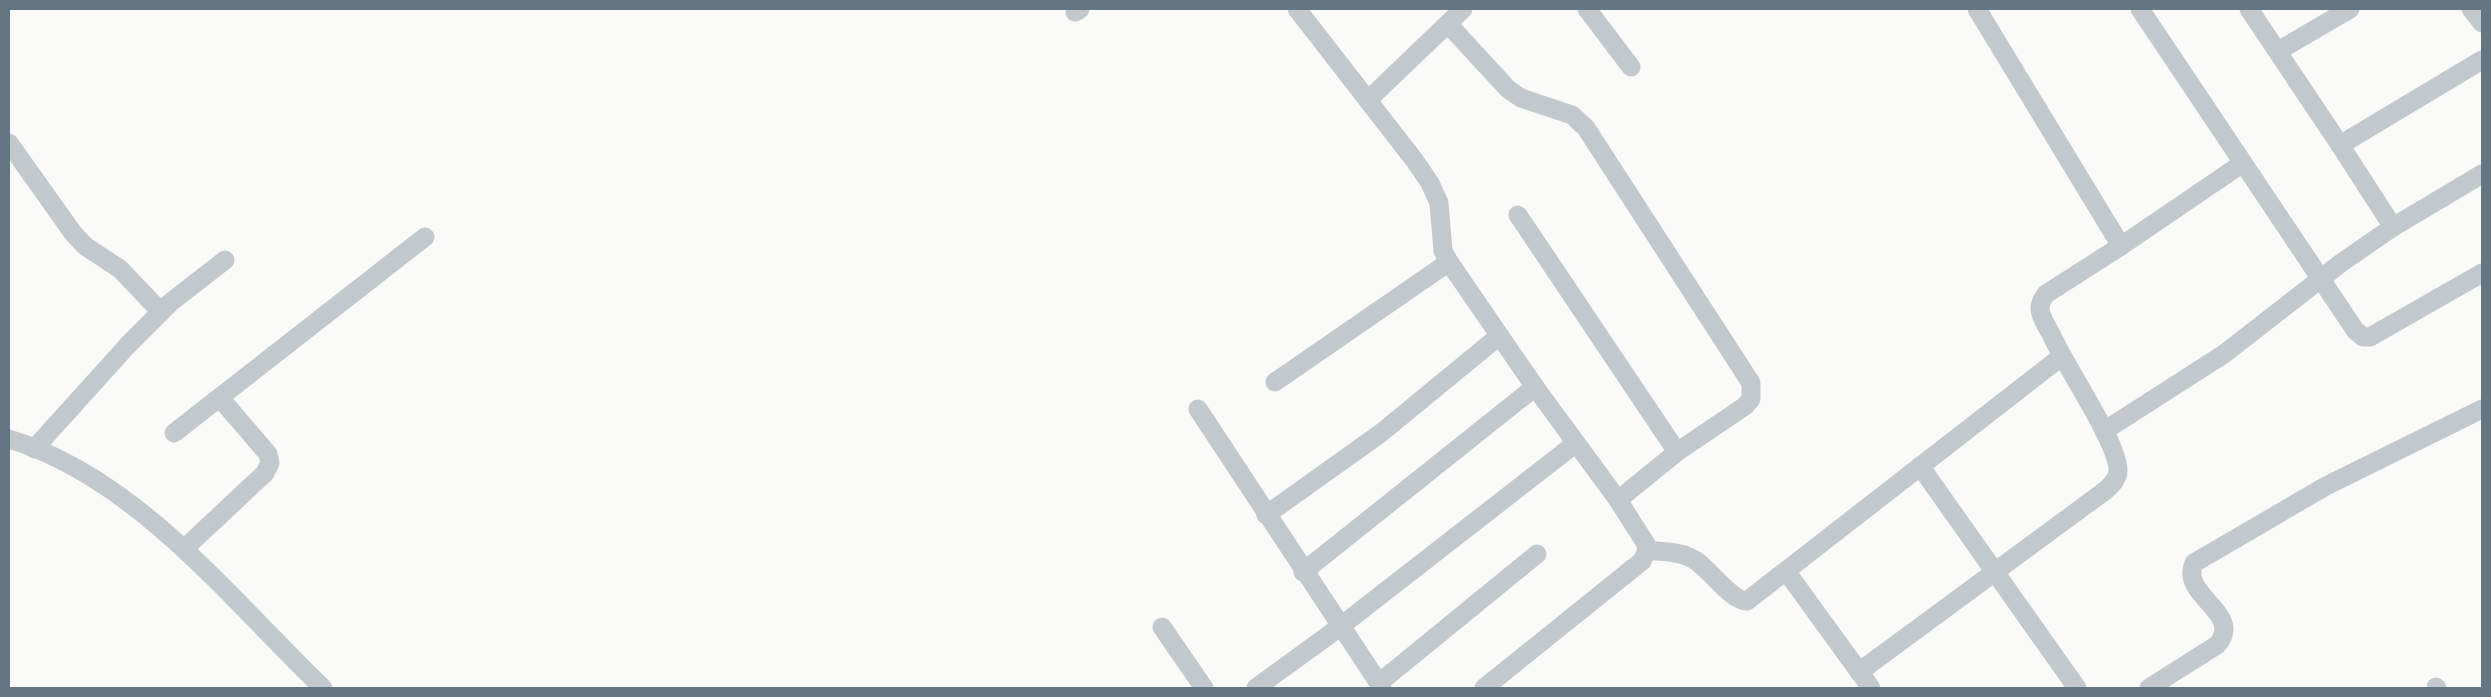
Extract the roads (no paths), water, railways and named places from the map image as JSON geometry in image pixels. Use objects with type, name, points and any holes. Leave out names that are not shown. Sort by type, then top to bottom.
[{"type":"street","points":[[1297,9],[1430,183],[1439,203],[1441,238],[1443,251],[1448,262],[1535,387],[1618,500],[1646,544],[1647,550],[1642,561],[1484,688]]},
{"type":"street","points":[[1368,100],[1463,9]]},
{"type":"street","points":[[1587,9],[1631,67]]},
{"type":"street","points":[[1977,9],[2122,246]]},
{"type":"street","points":[[2140,9],[2319,280],[2354,330],[2363,337],[2370,337],[2482,273]]},
{"type":"street","points":[[2249,9],[2392,227]]},
{"type":"street","points":[[2278,52],[2350,9]]},
{"type":"street","points":[[2471,9],[2482,23]]},
{"type":"street","points":[[1448,24],[1508,89],[1521,98],[1572,116],[1586,128],[1751,382],[1751,399],[1745,406],[1677,452],[1618,500]]},
{"type":"street","points":[[2340,145],[2482,60]]},
{"type":"street","points":[[9,143],[73,233],[85,246],[120,269],[160,312]]},
{"type":"street","points":[[1859,672],[2106,490],[2115,480],[2118,473],[2117,462],[2104,431],[2061,357],[2041,314],[2042,302],[2046,294],[2122,246],[2242,163]]},
{"type":"street","points":[[2104,431],[2224,354],[2319,280],[2392,227],[2482,174]]},
{"type":"street","points":[[1518,214],[1677,452]]},
{"type":"street","points":[[174,433],[425,237]]},
{"type":"street","points":[[34,449],[126,346],[160,312],[225,260]]},
{"type":"street","points":[[1275,382],[1448,262]]},
{"type":"street","points":[[1266,515],[1381,433],[1499,336]]},
{"type":"street","points":[[1647,550],[1689,556],[1705,567],[1742,601],[1752,597],[2061,357]]},
{"type":"street","points":[[1303,572],[1535,387]]},
{"type":"street","points":[[184,549],[265,474],[270,463],[268,454],[220,398]]},
{"type":"street","points":[[2150,688],[2217,645],[2222,639],[2225,630],[2224,622],[2196,586],[2191,575],[2194,563],[2326,486],[2482,409]]},
{"type":"street","points":[[1198,410],[1303,572],[1380,686],[1537,554]]},
{"type":"street","points":[[9,439],[63,462],[102,485],[135,508],[184,549],[323,688]]},
{"type":"street","points":[[1256,688],[1341,626],[1576,443]]},
{"type":"street","points":[[1920,466],[1993,572],[2077,688]]},
{"type":"street","points":[[1786,571],[1871,688]]},
{"type":"street","points":[[1162,627],[1204,688]]}]
